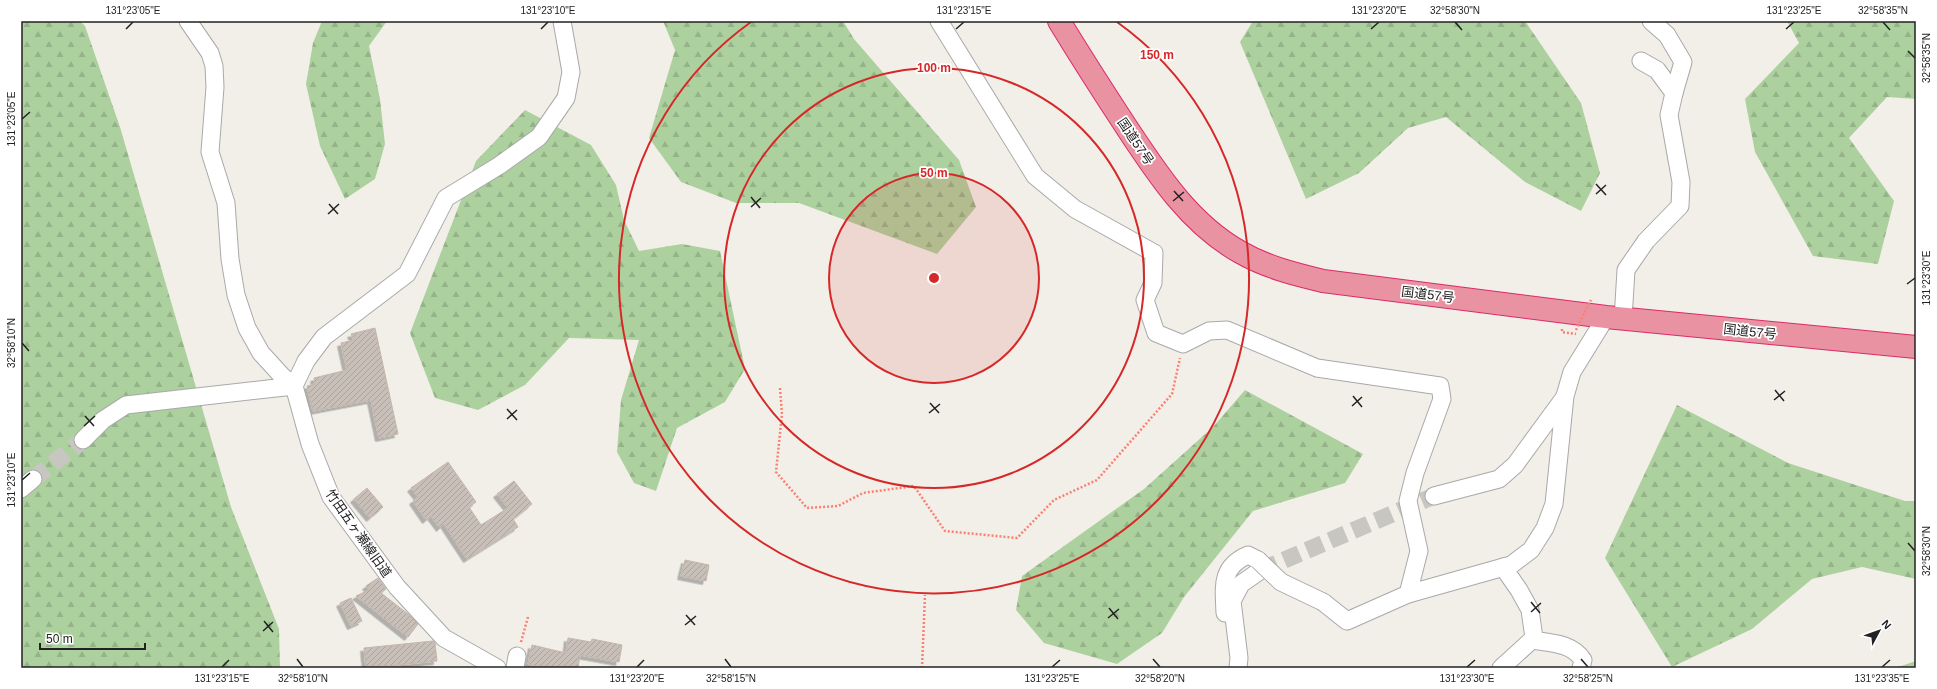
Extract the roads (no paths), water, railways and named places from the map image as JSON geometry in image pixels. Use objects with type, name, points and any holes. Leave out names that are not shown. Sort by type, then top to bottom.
[{"type":"highway","name":"国道57号","points":[[1059,21],[1156,171],[1174,195],[1202,225],[1240,252],[1284,271],[1323,281],[1614,318],[1916,347]]},
{"type":"street","points":[[188,21],[210,53],[214,66],[215,87],[210,152],[226,203],[230,259],[236,295],[247,328],[261,353],[282,376],[294,386]]},
{"type":"street","points":[[294,386],[306,361],[324,337],[407,274],[446,198],[500,165],[539,137],[566,98],[571,72],[562,21]]},
{"type":"street","points":[[939,21],[1035,176],[1075,209],[1154,253],[1153,283],[1145,300],[1156,333],[1183,344],[1209,331],[1227,330],[1317,368],[1440,386],[1442,399],[1415,473],[1408,501],[1419,551],[1408,594]]},
{"type":"street","points":[[1238,668],[1235,624],[1226,623],[1224,590],[1227,574],[1233,564],[1239,559],[1248,556],[1281,582],[1323,602],[1347,621],[1408,594],[1511,565],[1531,550],[1546,528],[1554,504],[1565,396],[1572,372],[1614,318],[1626,270],[1646,241],[1680,206],[1681,182],[1669,115],[1684,62],[1667,35],[1651,21]]},
{"type":"street","points":[[1641,61],[1657,70],[1674,93]]},
{"type":"street","points":[[83,440],[103,420],[126,406],[294,386]]},
{"type":"street","name":"竹田五ヶ瀬線旧道","points":[[294,386],[310,444],[331,497],[397,587],[444,638],[497,668]]},
{"type":"street","points":[[1434,496],[1498,479],[1515,465],[1565,396]]},
{"type":"street","points":[[1501,668],[1534,638],[1530,610],[1519,590],[1503,567]]},
{"type":"street","points":[[1532,640],[1570,647],[1578,652],[1583,660],[1581,668]]},
{"type":"tunnel","points":[[33,479],[83,440]]},
{"type":"tunnel","points":[[1261,570],[1434,496]]}]
